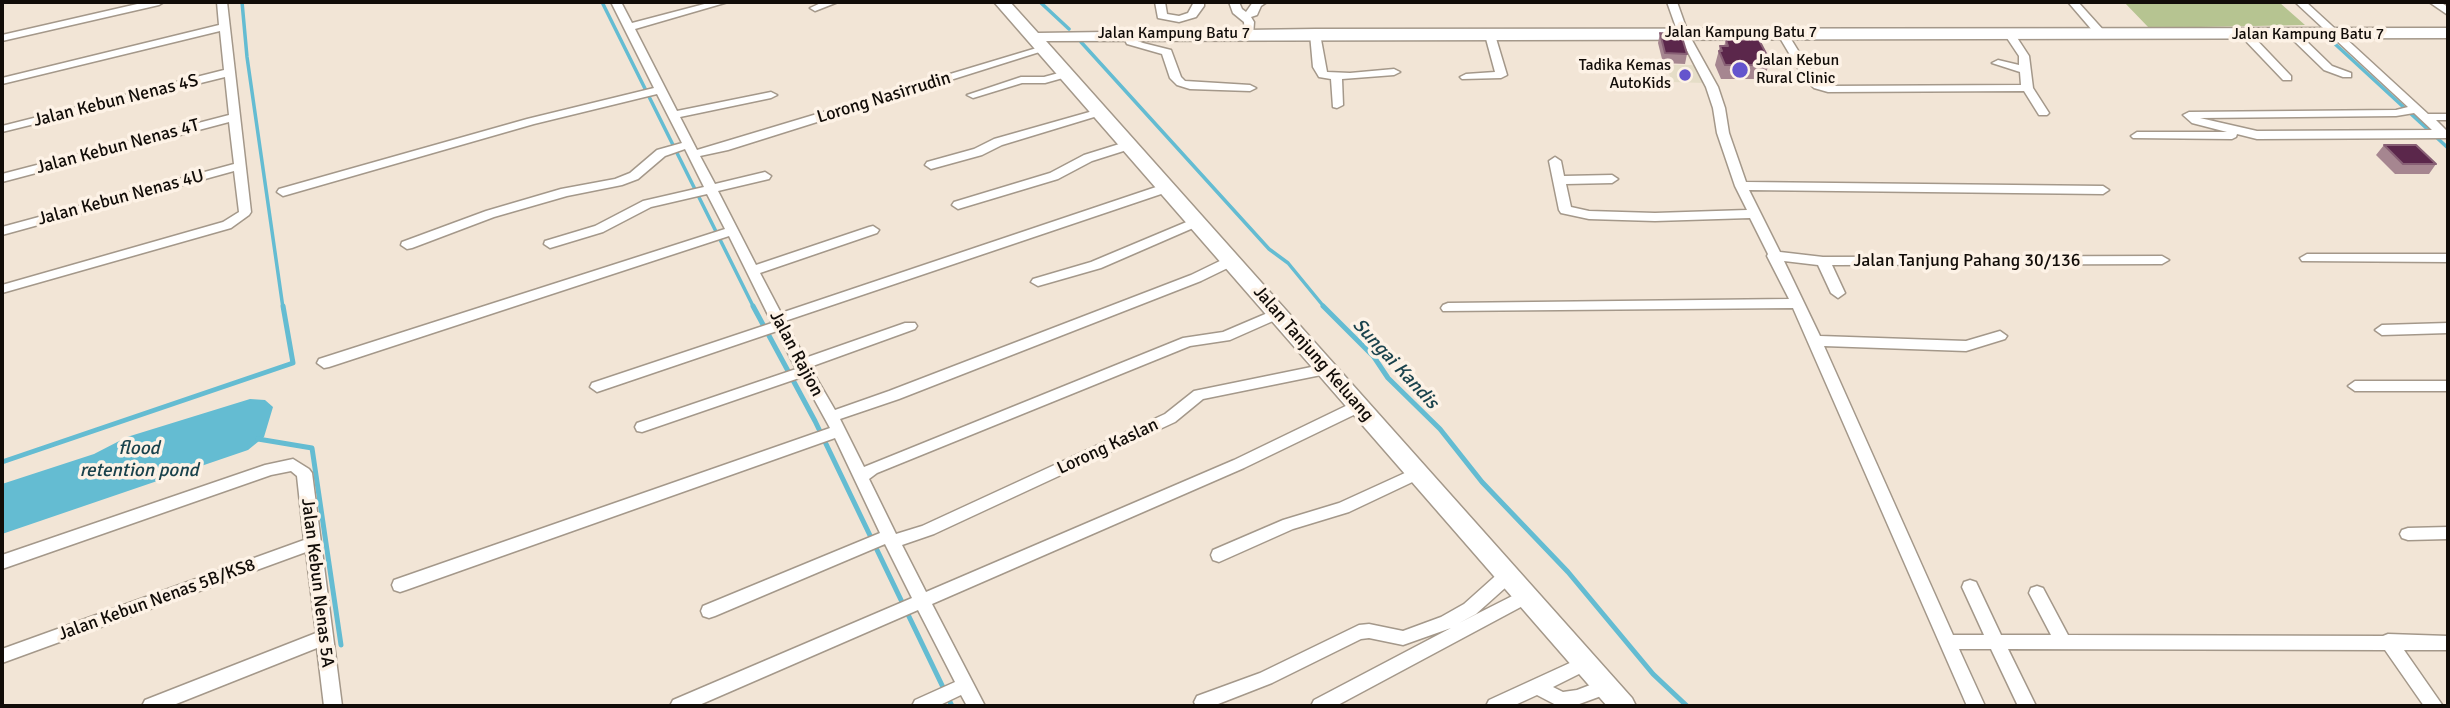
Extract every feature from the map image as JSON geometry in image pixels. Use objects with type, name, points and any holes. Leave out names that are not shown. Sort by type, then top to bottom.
[{"type":"street","points":[[2,38],[159,2]]},
{"type":"street","points":[[2,289],[227,225],[236,222],[245,212],[222,2]]},
{"type":"street","name":"Jalan Rajion","points":[[616,2],[632,26],[659,91],[694,148],[724,234],[756,270],[777,324],[830,417],[827,435],[866,473],[891,539],[930,598],[961,687],[976,706]]},
{"type":"street","points":[[632,26],[723,2]]},
{"type":"street","points":[[815,8],[833,2]]},
{"type":"street","name":"Jalan Tanjung Keluang","points":[[1002,2],[1100,112],[1122,147],[1166,188],[1231,261],[1270,317],[1348,411],[1418,474],[1508,575],[1516,601],[1586,663],[1623,706]]},
{"type":"street","points":[[1160,2],[1162,16],[1179,19],[1192,15],[1199,2]]},
{"type":"street","points":[[1234,2],[1237,11],[1245,16],[1249,34]]},
{"type":"street","points":[[1245,16],[1253,13],[1257,4],[1262,2]]},
{"type":"street","points":[[1672,2],[1684,33],[1712,87],[1723,133],[1741,186],[1798,303],[1976,706]]},
{"type":"street","points":[[2073,2],[2102,35]]},
{"type":"street","points":[[2300,2],[2415,113],[2443,135]]},
{"type":"street","points":[[2434,2],[2448,12]]},
{"type":"street","points":[[2,81],[225,27]]},
{"type":"street","points":[[1782,33],[1811,80],[1828,89],[2027,88]]},
{"type":"street","name":"Jalan Kampung Batu 7","points":[[1039,44],[1047,36],[1126,34],[2448,33]]},
{"type":"street","points":[[1126,34],[1131,42],[1140,46],[1167,52],[1176,78],[1181,83],[1191,86],[1250,88]]},
{"type":"street","points":[[1315,34],[1318,67],[1323,75],[1394,72]]},
{"type":"street","points":[[1466,77],[1502,75],[1490,35]]},
{"type":"street","points":[[2010,35],[2024,56],[2027,88],[2043,113]]},
{"type":"street","points":[[2246,35],[2287,78]]},
{"type":"street","points":[[2294,35],[2328,68],[2347,75]]},
{"type":"street","name":"Lorong Nasirrudin","points":[[407,245],[491,214],[565,192],[626,179],[670,149],[724,147],[1039,44]]},
{"type":"street","points":[[1998,63],[2026,70]]},
{"type":"street","name":"Jalan Kebun Nenas 4S","points":[[2,129],[230,72]]},
{"type":"street","points":[[973,95],[1021,80],[1040,80],[1066,74]]},
{"type":"street","points":[[1335,76],[1338,83],[1336,105]]},
{"type":"street","points":[[283,192],[531,121],[659,91]]},
{"type":"street","points":[[674,115],[771,95]]},
{"type":"street","points":[[931,165],[1100,112]]},
{"type":"street","points":[[2258,135],[2196,121],[2189,115],[2415,113],[2448,117]]},
{"type":"street","name":"Jalan Kebun Nenas 4T","points":[[2,178],[235,117]]},
{"type":"street","points":[[2137,136],[2443,135]]},
{"type":"street","points":[[958,205],[1054,176],[1088,158],[1122,147]]},
{"type":"street","points":[[1555,161],[1566,210],[1589,215],[1655,217],[1755,214]]},
{"type":"street","name":"Jalan Kebun Nenas 4U","points":[[2,231],[240,166]]},
{"type":"street","points":[[550,244],[599,229],[647,204],[765,176]]},
{"type":"street","points":[[1559,180],[1612,179]]},
{"type":"street","points":[[1741,186],[2103,190]]},
{"type":"street","points":[[597,387],[758,332],[926,267],[1166,188]]},
{"type":"street","points":[[1038,282],[1096,265],[1196,222]]},
{"type":"street","points":[[756,270],[873,230]]},
{"type":"street","points":[[324,363],[724,234]]},
{"type":"street","name":"Jalan Tanjung Pahang 30/136","points":[[1773,256],[1823,261],[2162,260]]},
{"type":"street","points":[[2307,257],[2448,258]]},
{"type":"street","points":[[830,417],[894,395],[1196,278],[1231,261]]},
{"type":"street","points":[[1823,261],[1838,293]]},
{"type":"street","points":[[1448,308],[1798,303]]},
{"type":"street","points":[[866,473],[1188,341],[1226,337],[1270,317]]},
{"type":"street","points":[[642,427],[910,326]]},
{"type":"street","points":[[2382,330],[2448,328]]},
{"type":"street","points":[[1815,341],[1966,346],[2000,336]]},
{"type":"street","name":"Lorong Kaslan","points":[[709,611],[864,547],[928,530],[1170,418],[1199,395],[1315,371]]},
{"type":"street","points":[[2354,386],[2448,386]]},
{"type":"street","points":[[679,706],[1238,464],[1348,411]]},
{"type":"street","points":[[400,585],[827,435]]},
{"type":"street","name":"Jalan Kebun Nenas 5A","points":[[2,562],[270,469],[293,465],[304,473],[333,706]]},
{"type":"street","points":[[1219,555],[1289,524],[1343,508],[1418,474]]},
{"type":"street","points":[[2408,534],[2448,533]]},
{"type":"street","name":"Jalan Kebun Nenas 5B/KS8","points":[[2,656],[312,544]]},
{"type":"street","points":[[1203,702],[1266,678],[1360,632],[1369,631],[1402,638],[1447,622],[1470,609],[1508,575]]},
{"type":"street","points":[[1970,587],[2027,706]]},
{"type":"street","points":[[2037,593],[2063,642]]},
{"type":"street","points":[[1320,706],[1516,601]]},
{"type":"street","points":[[151,706],[323,638]]},
{"type":"street","points":[[2388,641],[2434,706]]},
{"type":"street","points":[[1947,642],[2448,643]]},
{"type":"street","points":[[1495,706],[1586,663]]},
{"type":"street","points":[[1539,686],[1562,700],[1578,698],[1606,687]]},
{"type":"street","points":[[925,705],[961,687]]},
{"type":"shaded area","name":"Tadika Kemas AutoKids","points":[[1666,65],[1692,65],[1697,68],[1704,83],[1672,82]]},
{"type":"green space","points":[[2124,2],[2280,3],[2305,25],[2149,28]]},
{"type":"water","name":"flood retention pond","points":[[250,399],[265,400],[273,407],[264,437],[248,450],[2,534],[2,484],[94,454],[127,437]]},
{"type":"building","points":[[1660,33],[1681,34],[1687,54],[1665,53]]},
{"type":"building","points":[[1726,40],[1759,40],[1770,61],[1758,61],[1759,65],[1725,65],[1719,51],[1722,51],[1720,46],[1728,46]]},
{"type":"building","points":[[2384,145],[2416,145],[2436,164],[2403,164]]},
{"type":"waterway","points":[[242,2],[247,57],[283,308]]},
{"type":"waterway","points":[[602,2],[753,306]]},
{"type":"waterway","name":"Sungai Kandis","points":[[1040,2],[1069,29]]},
{"type":"waterway","name":"Sungai Kandis","points":[[1081,42],[1269,249],[1288,263],[1325,308]]},
{"type":"waterway","points":[[2334,43],[2448,148]]},
{"type":"waterway","points":[[2,462],[293,363],[283,306]]},
{"type":"waterway","points":[[753,306],[815,421],[952,706]]},
{"type":"waterway","name":"Sungai Kandis","points":[[1325,308],[1374,357],[1388,378],[1440,429],[1482,482],[1568,572],[1653,674],[1687,706]]},
{"type":"waterway","points":[[258,439],[312,448],[341,645]]},
{"type":"place","name":"Jalan Kebun Rural Clinic","points":[[1740,70]]},
{"type":"place","name":"Tadika Kemas AutoKids","points":[[1685,75]]}]
